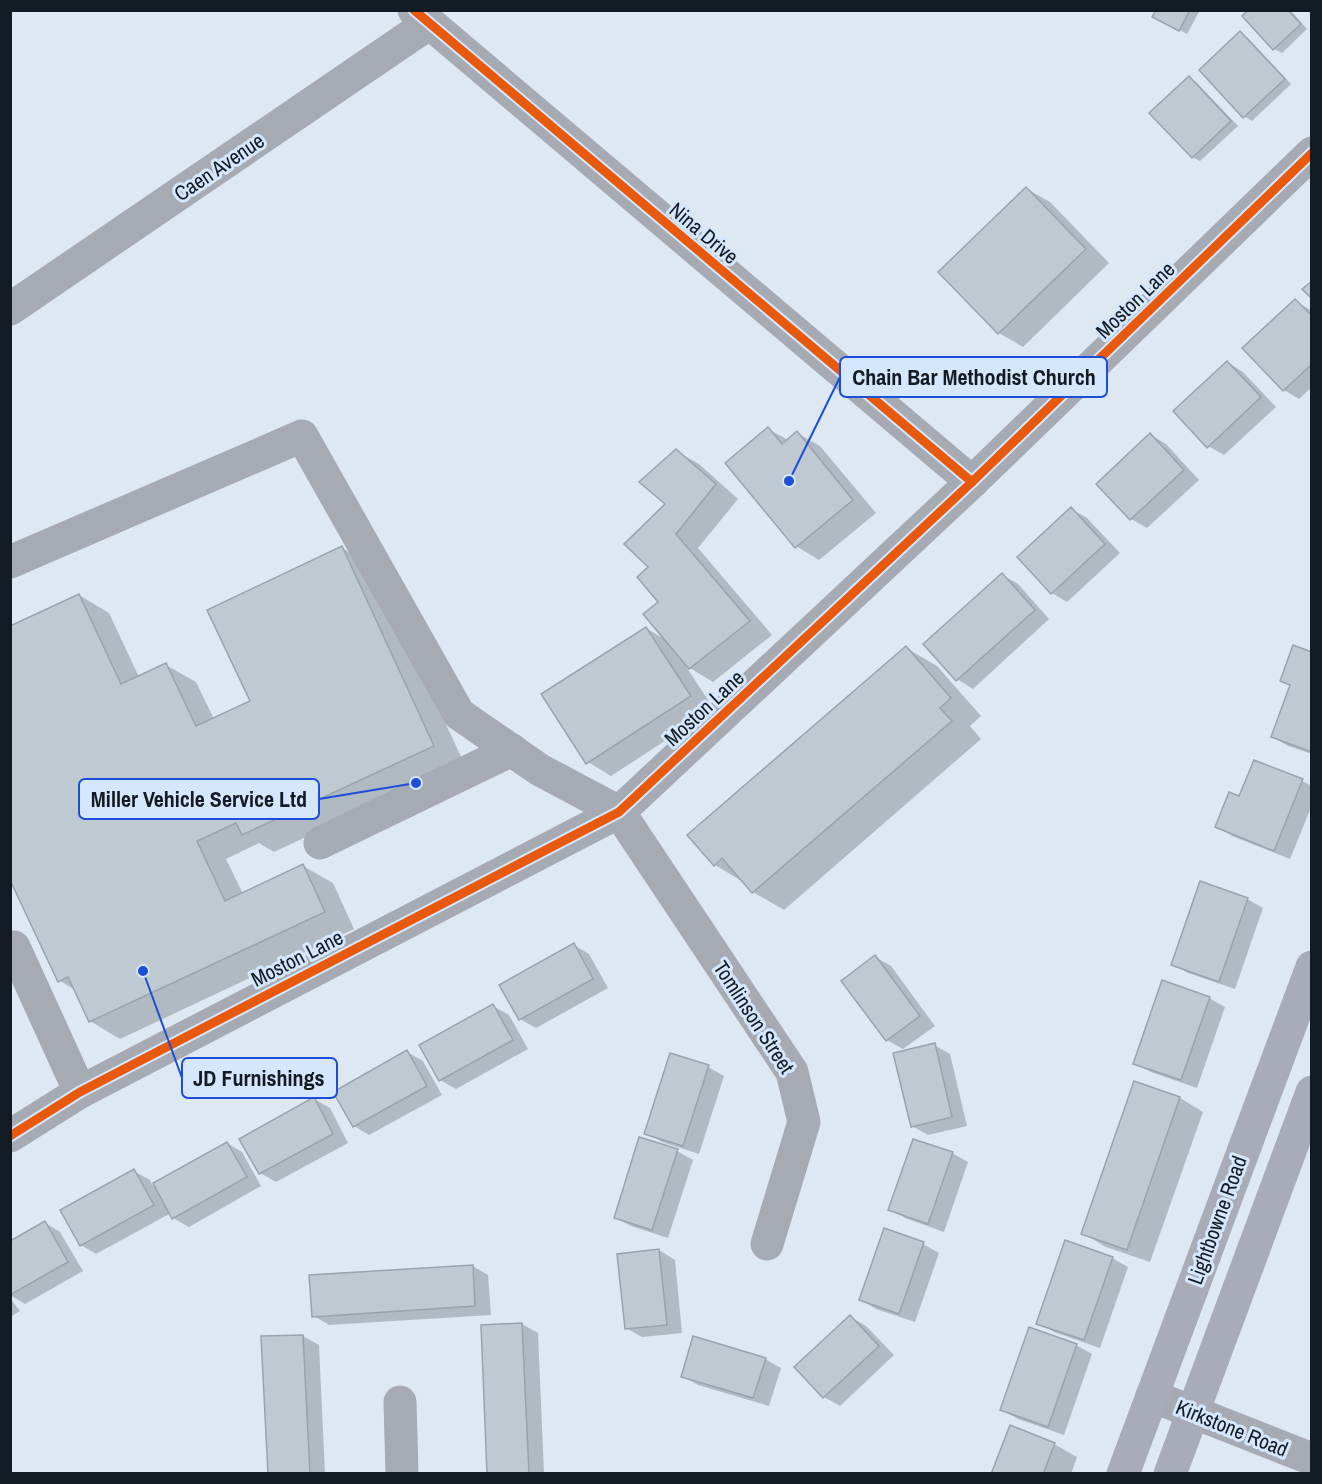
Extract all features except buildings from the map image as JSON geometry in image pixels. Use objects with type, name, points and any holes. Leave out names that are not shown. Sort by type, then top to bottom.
[{"type":"main road","name":"Lightbowne Road","points":[[1123,1473],[1311,967]]},
{"type":"main road","name":"Lightbowne Road","points":[[1170,1473],[1311,1092]]},
{"type":"street","name":"Caen Avenue","points":[[10,309],[421,17]]},
{"type":"street","name":"Nina Drive","points":[[421,17],[972,482]]},
{"type":"street","name":"Moston Lane","points":[[10,1136],[80,1092],[619,812],[972,482],[1311,153]]},
{"type":"street","points":[[10,562],[302,436],[459,714],[540,770],[619,812]]},
{"type":"street","points":[[320,843],[512,750]]},
{"type":"street","name":"Tomlinson Street","points":[[619,812],[792,1072],[804,1122],[767,1244]]},
{"type":"street","points":[[14,947],[80,1092]]},
{"type":"street","name":"Kirkstone Road","points":[[1152,1396],[1311,1459]]},
{"type":"street","points":[[400,1402],[402,1473]]},
{"type":"cycle path","points":[[414,10],[972,482]]},
{"type":"cycle path","points":[[10,1136],[80,1092],[619,812],[972,482],[1312,153]]},
{"type":"place","name":"Chain Bar Methodist Church","points":[[789,481]]},
{"type":"place","name":"Miller Vehicle Service Ltd","points":[[416,783]]},
{"type":"place","name":"JD Furnishings","points":[[143,971]]}]
